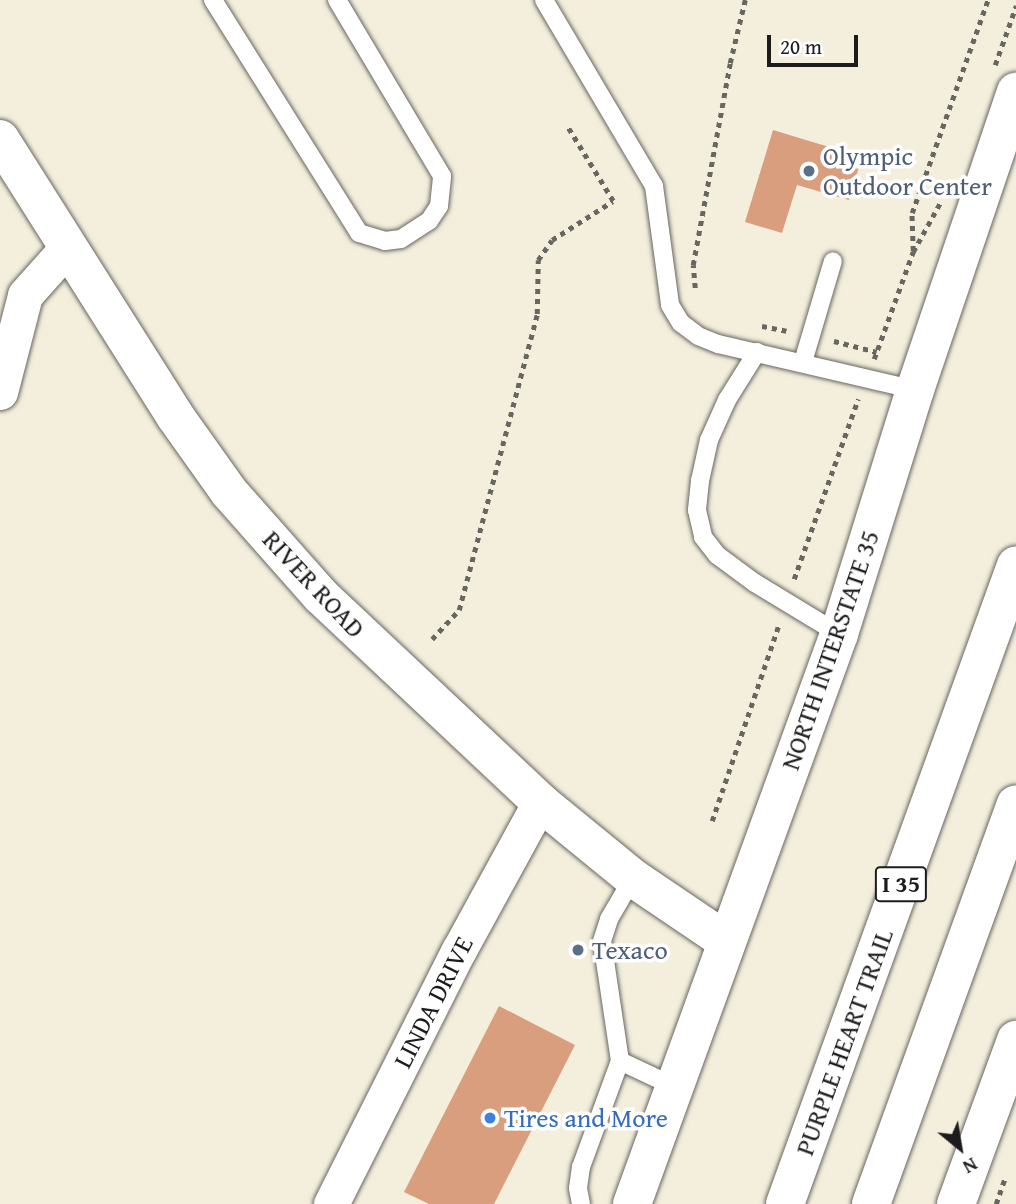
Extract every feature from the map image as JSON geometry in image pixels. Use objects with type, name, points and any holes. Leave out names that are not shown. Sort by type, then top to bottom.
[{"type":"main road","name":"NORTH INTERSTATE 35","points":[[632,1204],[839,634],[915,390],[960,202],[1016,92]]},
{"type":"main road","name":"RIVER ROAD","points":[[1,144],[175,416],[229,492],[321,596],[540,802],[633,878],[726,941]]},
{"type":"main road","name":"PURPLE HEART TRAIL","points":[[785,1204],[1016,565]]},
{"type":"main road","points":[[871,1204],[1016,804]]},
{"type":"main road","points":[[959,1203],[1016,1040]]},
{"type":"street","points":[[0,392],[25,295],[67,248]]},
{"type":"street","name":"LINDA DRIVE","points":[[331,1204],[459,950],[540,802]]},
{"type":"lane","points":[[213,0],[359,233],[385,241],[401,239],[429,221],[439,206],[442,176],[337,0]]},
{"type":"lane","points":[[544,0],[654,186],[670,305],[681,323],[698,336],[718,344],[915,390]]},
{"type":"lane","points":[[803,362],[833,261]]},
{"type":"lane","points":[[757,352],[727,400],[709,440],[697,510],[703,537],[718,555],[839,634]]},
{"type":"lane","points":[[581,1204],[578,1188],[581,1167],[620,1061],[603,941],[609,919],[633,878]]},
{"type":"lane","points":[[620,1061],[675,1087]]},
{"type":"path","points":[[695,296],[693,265],[730,63],[746,0]]},
{"type":"path","points":[[712,821],[786,601],[913,252],[912,214],[988,0]]},
{"type":"path","points":[[432,639],[459,610],[537,314],[538,260],[552,240],[614,201],[567,126]]},
{"type":"path","points":[[913,252],[960,202]]},
{"type":"path","points":[[749,324],[811,335],[877,352]]},
{"type":"building","name":"Olympic Outdoor Center","points":[[773,130],[862,157],[849,200],[797,185],[782,233],[745,222]]},
{"type":"building","name":"Tires and More","points":[[499,1006],[575,1045],[494,1204],[429,1204],[404,1192]]},
{"type":"place","name":"Olympic Outdoor Center","points":[[809,171]]},
{"type":"place","name":"Texaco","points":[[578,950]]},
{"type":"place","name":"Tires and More","points":[[490,1118]]}]
